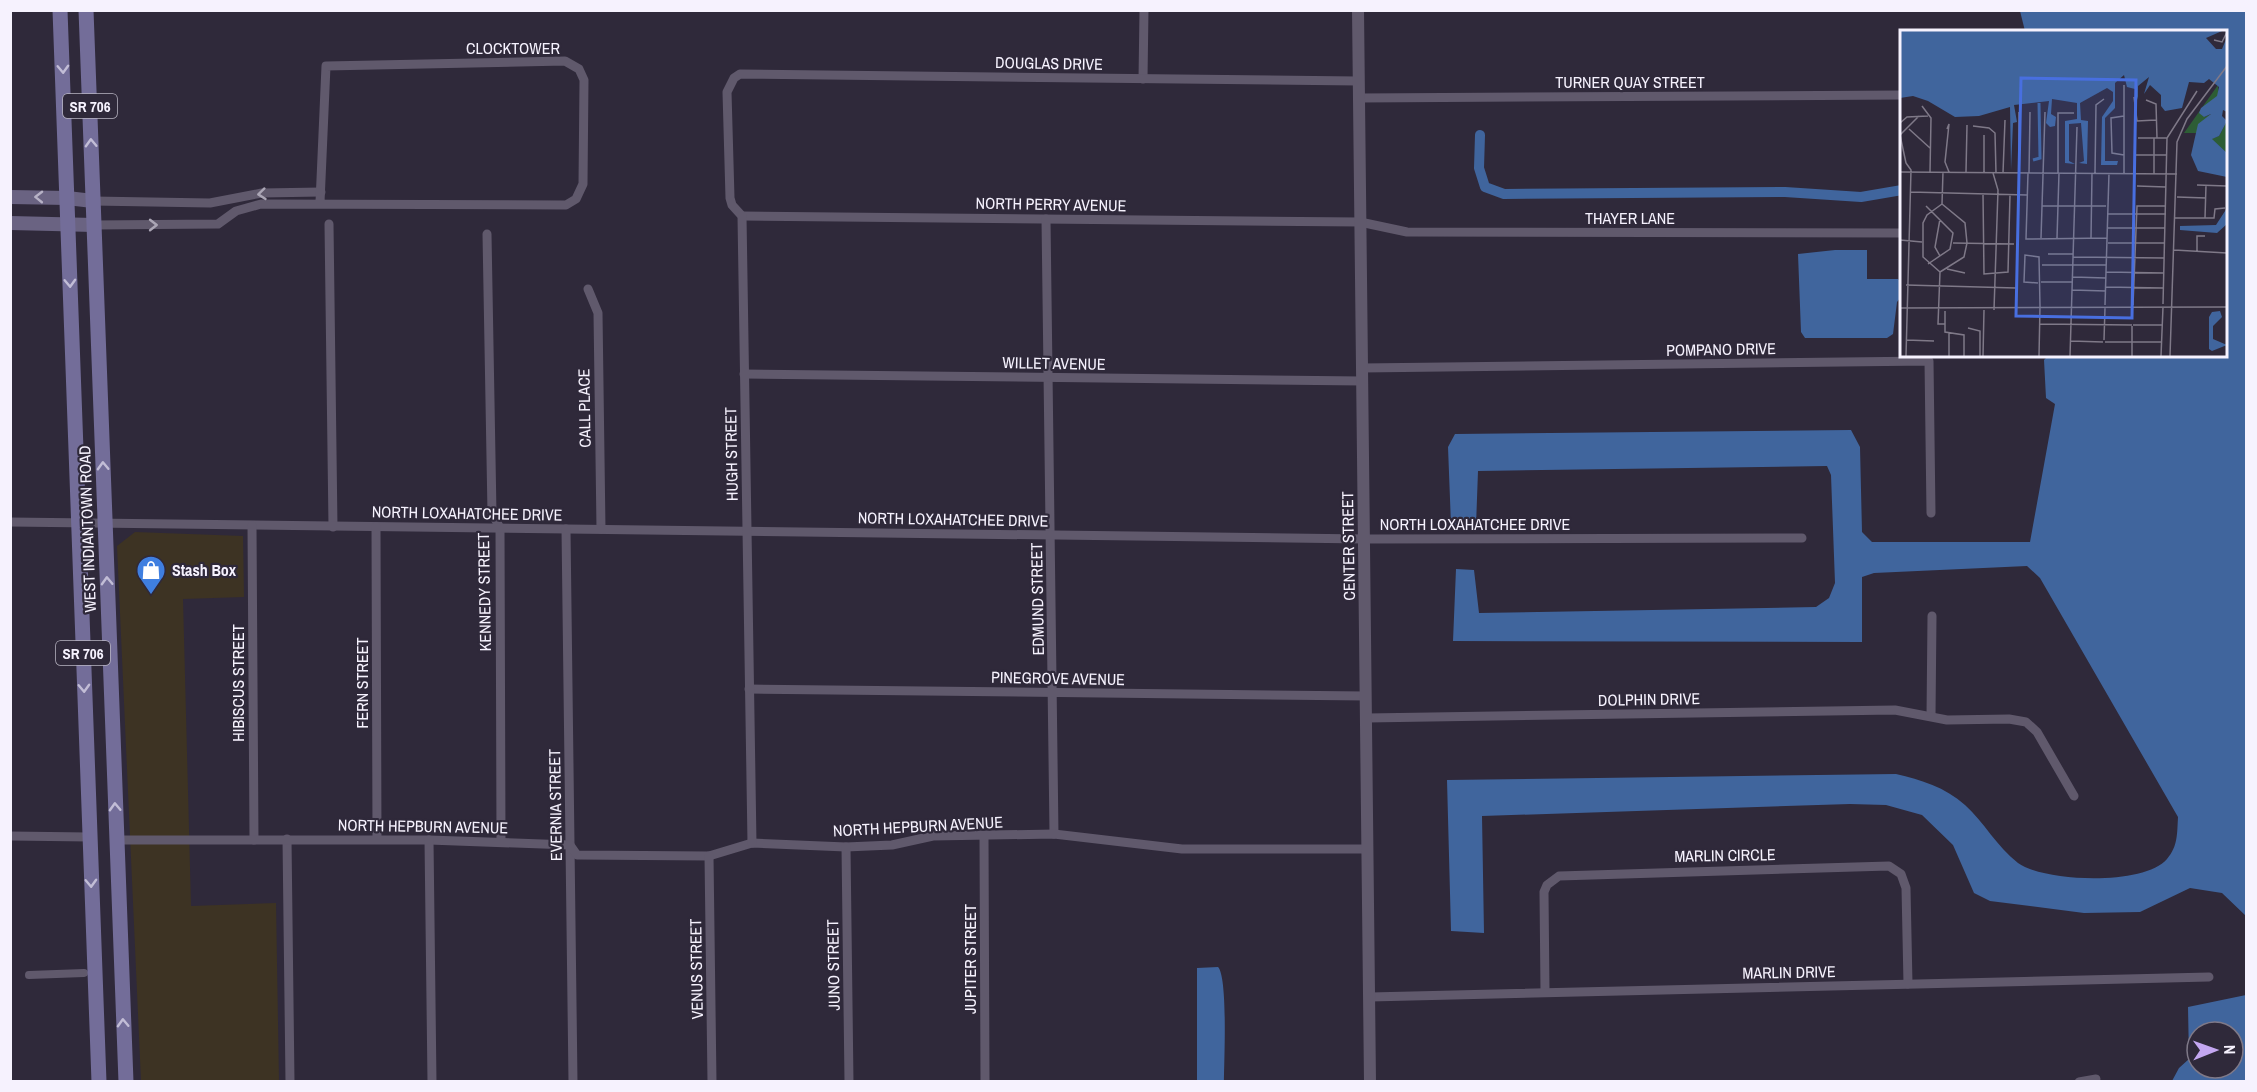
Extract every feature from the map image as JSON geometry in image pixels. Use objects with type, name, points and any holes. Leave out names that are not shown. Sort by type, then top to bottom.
[{"type":"main road","name":"WEST INDIANTOWN ROAD","points":[[60,10],[99,1082]]},
{"type":"main road","name":"WEST INDIANTOWN ROAD","points":[[87,10],[126,1082]]},
{"type":"main road","points":[[10,197],[93,201]]},
{"type":"main road","points":[[10,224],[94,225]]},
{"type":"main road","points":[[92,912],[99,934],[107,1076],[110,1082]]},
{"type":"street","points":[[1143,79],[1144,10]]},
{"type":"street","name":"CENTER STREET","points":[[1358,10],[1370,1082]]},
{"type":"street","name":"CLOCKTOWER","points":[[93,201],[210,204],[262,193],[320,197],[566,204],[576,199],[583,184],[584,80],[579,69],[565,61],[326,66],[320,197]]},
{"type":"street","name":"DOUGLAS DRIVE","points":[[740,74],[1358,81]]},
{"type":"street","name":"HUGH STREET","points":[[740,74],[734,78],[727,92],[730,198],[732,206],[742,216],[752,843]]},
{"type":"street","name":"TURNER QUAY STREET","points":[[1359,98],[1900,95]]},
{"type":"street","name":"CLOCKTOWER","points":[[94,225],[218,224],[236,211],[261,204],[320,197]]},
{"type":"street","name":"NORTH PERRY AVENUE","points":[[742,216],[1360,222]]},
{"type":"street","name":"EDMUND STREET","points":[[1046,219],[1054,834]]},
{"type":"street","name":"THAYER LANE","points":[[1360,222],[1407,232],[1900,233]]},
{"type":"street","points":[[329,224],[333,526]]},
{"type":"street","name":"KENNEDY STREET","points":[[487,234],[492,513],[500,528],[501,842]]},
{"type":"street","name":"CALL PLACE","points":[[588,289],[598,313],[601,529]]},
{"type":"street","name":"POMPANO DRIVE","points":[[1362,368],[1929,361],[1931,513]]},
{"type":"street","name":"WILLET AVENUE","points":[[744,374],[1362,381]]},
{"type":"street","name":"NORTH LOXAHATCHEE DRIVE","points":[[10,522],[1365,539],[1802,538]]},
{"type":"street","name":"HIBISCUS STREET","points":[[252,526],[254,840]]},
{"type":"street","name":"FERN STREET","points":[[376,527],[377,839]]},
{"type":"street","name":"EVERNIA STREET","points":[[566,529],[573,1082]]},
{"type":"street","points":[[1931,716],[1932,616]]},
{"type":"street","name":"PINEGROVE AVENUE","points":[[749,689],[1366,696]]},
{"type":"street","name":"DOLPHIN DRIVE","points":[[1367,718],[1895,710],[1947,720],[2009,719],[2026,723],[2037,732],[2074,796]]},
{"type":"street","name":"NORTH HEPBURN AVENUE","points":[[116,840],[287,838],[429,840],[570,845],[577,855],[710,856],[752,843],[846,847],[892,845],[933,837],[1054,834],[1182,849],[1368,849]]},
{"type":"street","points":[[10,836],[89,837]]},
{"type":"street","name":"JUPITER STREET","points":[[984,836],[985,1082]]},
{"type":"street","points":[[287,838],[290,1082]]},
{"type":"street","points":[[429,840],[432,1082]]},
{"type":"street","name":"JUNO STREET","points":[[846,847],[849,1082]]},
{"type":"street","name":"VENUS STREET","points":[[710,856],[712,1082]]},
{"type":"street","name":"MARLIN CIRCLE","points":[[1545,992],[1544,892],[1552,879],[1558,876],[1889,866],[1901,874],[1906,888],[1908,984]]},
{"type":"street","points":[[29,975],[84,973]]},
{"type":"street","name":"MARLIN DRIVE","points":[[1370,996],[2209,977]]},
{"type":"street","points":[[2079,1082],[2096,1079]]},
{"type":"shaded area","points":[[135,532],[243,536],[244,597],[183,599],[191,906],[276,903],[279,1081],[141,1081],[117,546]]},
{"type":"water","points":[[2020,11],[2246,11],[2246,916],[2222,893],[2190,888],[2140,912],[2084,913],[1990,901],[1974,893],[1953,845],[1922,815],[1886,805],[1850,804],[1482,816],[1484,933],[1451,931],[1447,780],[1896,774],[1949,793],[1972,812],[2010,857],[2031,869],[2071,877],[2117,877],[2138,874],[2155,868],[2171,854],[2176,840],[2178,817],[2040,578],[2027,566],[1874,573],[1862,577],[1862,642],[1453,641],[1456,569],[1474,570],[1479,613],[1816,607],[1829,598],[1835,583],[1831,475],[1827,466],[1478,471],[1476,526],[1451,525],[1448,447],[1455,434],[1851,430],[1860,447],[1862,532],[1872,542],[2030,542],[2055,404],[2046,398],[2044,360],[2047,357],[2227,357],[2227,30],[2025,30]]},
{"type":"water","points":[[1835,250],[1867,250],[1867,279],[1898,279],[1900,281],[1900,298],[1897,302],[1893,334],[1887,338],[1805,338],[1801,332],[1798,254]]},
{"type":"water","points":[[1218,967],[1223,986],[1224,1003],[1224,1081],[1197,1081],[1197,968]]},
{"type":"water","points":[[2246,995],[2246,1081],[2172,1081],[2185,1063],[2185,1080],[2245,1080],[2245,1020],[2188,1020],[2188,1007]]},
{"type":"waterway","points":[[1480,135],[1479,168],[1485,187],[1504,194],[1785,192],[1861,197],[1900,190]]},
{"type":"place","name":"Stash Box","points":[[151,596]]}]
